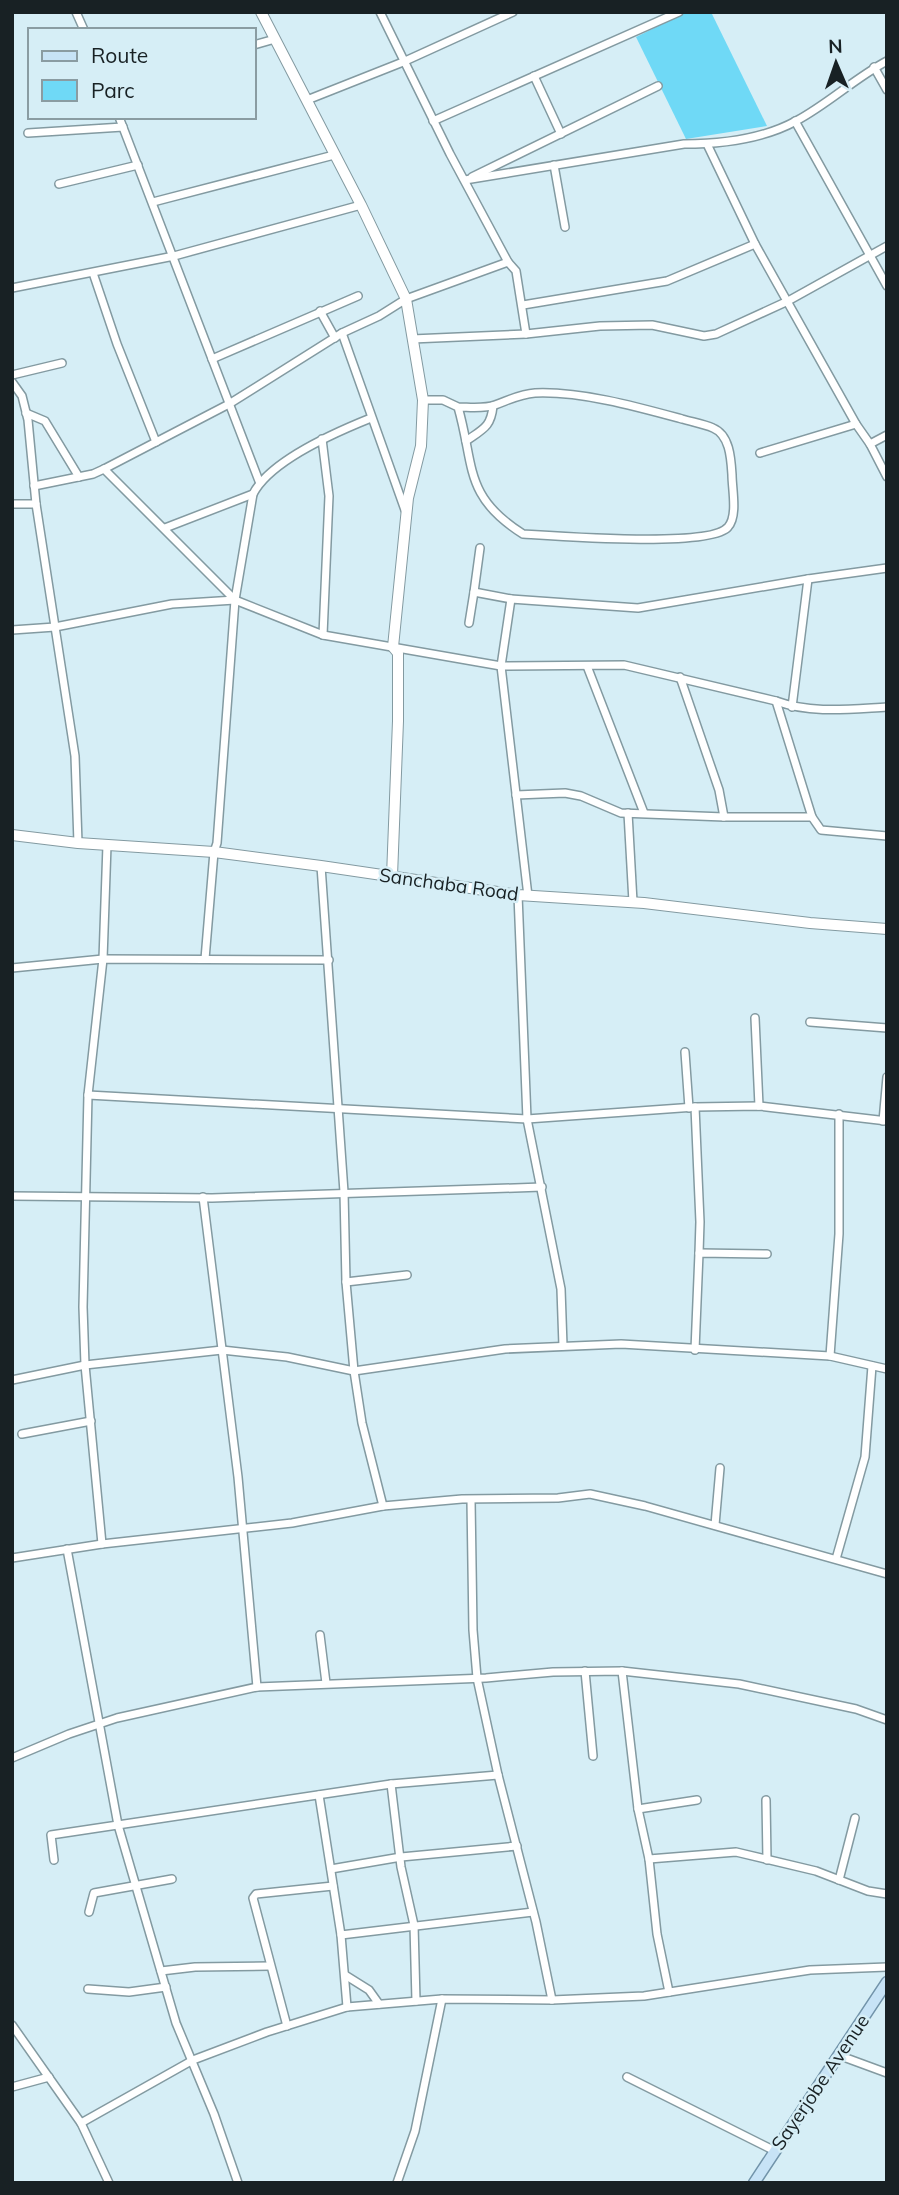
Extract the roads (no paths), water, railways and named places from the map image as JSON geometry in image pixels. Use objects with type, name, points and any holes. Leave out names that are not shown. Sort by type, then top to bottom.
[{"type":"main road","name":"Sayerjobe Avenue","points":[[754,2183],[887,1982]]},
{"type":"street","points":[[76,12],[83,28]]},
{"type":"street","points":[[261,12],[361,205],[406,299],[423,400],[421,446],[408,498],[393,647],[398,653],[398,721],[392,876]]},
{"type":"street","points":[[380,12],[433,121],[508,262],[516,271],[526,334]]},
{"type":"street","points":[[433,121],[679,12]]},
{"type":"street","points":[[306,100],[403,62],[508,13]]},
{"type":"street","points":[[256,44],[275,39]]},
{"type":"street","points":[[465,180],[684,144],[707,144],[758,135],[795,121],[887,61]]},
{"type":"street","points":[[874,67],[887,90]]},
{"type":"street","points":[[534,76],[561,134]]},
{"type":"street","points":[[465,180],[658,86]]},
{"type":"street","points":[[121,119],[259,481]]},
{"type":"street","points":[[795,121],[887,286]]},
{"type":"street","points":[[28,133],[123,127]]},
{"type":"street","points":[[707,144],[755,244],[887,477]]},
{"type":"street","points":[[153,202],[334,155]]},
{"type":"street","points":[[59,184],[138,165]]},
{"type":"street","points":[[555,165],[565,227]]},
{"type":"street","points":[[12,288],[174,256],[361,205]]},
{"type":"street","points":[[523,305],[667,281],[755,244]]},
{"type":"street","points":[[412,339],[652,325],[704,336],[716,334],[788,301],[887,246]]},
{"type":"street","points":[[34,486],[104,469],[229,404],[338,336],[406,299],[508,262]]},
{"type":"street","points":[[93,273],[117,344],[156,442]]},
{"type":"street","points":[[212,359],[358,296]]},
{"type":"street","points":[[320,311],[338,336],[406,514]]},
{"type":"street","points":[[12,376],[62,363]]},
{"type":"street","points":[[12,382],[22,396],[26,414],[36,503],[75,757],[78,843]]},
{"type":"street","points":[[423,400],[443,400],[458,407],[493,406],[513,397],[534,393],[556,394],[664,414],[715,428],[724,436],[731,458],[733,515],[729,527],[717,534],[667,540],[523,534],[503,521],[477,489],[468,465],[466,441],[458,407]]},
{"type":"street","points":[[466,441],[492,420],[493,406]]},
{"type":"street","points":[[26,414],[45,421],[79,477]]},
{"type":"street","points":[[205,959],[217,843],[235,600],[253,494],[259,481],[322,439],[371,418]]},
{"type":"street","points":[[760,453],[856,424]]},
{"type":"street","points":[[870,444],[887,435]]},
{"type":"street","points":[[322,439],[328,496],[323,635]]},
{"type":"street","points":[[104,469],[235,600],[323,635],[501,666],[624,665],[792,707],[835,710],[887,707]]},
{"type":"street","points":[[165,528],[253,494]]},
{"type":"street","points":[[12,504],[36,503]]},
{"type":"street","points":[[469,623],[480,548]]},
{"type":"street","points":[[474,593],[511,599],[638,608],[887,568]]},
{"type":"street","points":[[792,707],[808,579]]},
{"type":"street","points":[[511,599],[501,666],[516,795],[523,895],[527,1119],[561,1289],[563,1346]]},
{"type":"street","points":[[12,630],[55,627],[172,604],[235,600]]},
{"type":"street","points":[[587,666],[643,813]]},
{"type":"street","points":[[680,677],[719,790],[724,817]]},
{"type":"street","points":[[776,701],[812,817],[821,830],[887,836]]},
{"type":"street","points":[[516,795],[565,793],[581,796],[621,813],[812,817]]},
{"type":"street","points":[[628,813],[633,902]]},
{"type":"street","name":"Sanchaba Road","points":[[12,835],[78,843],[214,852],[523,895],[633,902],[810,923],[887,929]]},
{"type":"street","points":[[102,1544],[85,1365],[83,1307],[88,1095],[103,959],[107,845]]},
{"type":"street","points":[[321,866],[344,1192],[346,1282],[354,1371],[362,1423],[383,1506]]},
{"type":"street","points":[[12,968],[103,959],[329,960]]},
{"type":"street","points":[[755,1018],[759,1106]]},
{"type":"street","points":[[810,1022],[887,1028]]},
{"type":"street","points":[[685,1052],[692,1107],[700,1222],[695,1350]]},
{"type":"street","points":[[88,1095],[527,1119],[692,1107],[759,1106],[885,1121],[887,1077]]},
{"type":"street","points":[[830,1356],[839,1234],[839,1114]]},
{"type":"street","points":[[12,1196],[203,1198],[542,1187]]},
{"type":"street","points":[[203,1198],[242,1530],[257,1687]]},
{"type":"street","points":[[699,1253],[767,1254]]},
{"type":"street","points":[[346,1282],[407,1275]]},
{"type":"street","points":[[12,1380],[85,1365],[222,1350],[287,1357],[354,1371],[506,1349],[621,1344],[830,1356],[887,1369]]},
{"type":"street","points":[[836,1559],[865,1457],[872,1366]]},
{"type":"street","points":[[22,1434],[91,1421]]},
{"type":"street","points":[[715,1525],[720,1468]]},
{"type":"street","points":[[12,1558],[102,1544],[242,1530],[383,1506],[558,1498],[590,1494],[645,1506],[887,1574]]},
{"type":"street","points":[[471,1500],[472,1630],[477,1678],[552,2000]]},
{"type":"street","points":[[67,1549],[118,1825],[176,2024],[193,2060],[238,2183]]},
{"type":"street","points":[[320,1635],[327,1683]]},
{"type":"street","points":[[585,1671],[593,1756]]},
{"type":"street","points":[[12,1758],[101,1723],[257,1687],[585,1671],[622,1671],[774,1690],[856,1709],[887,1720]]},
{"type":"street","points":[[622,1671],[638,1809],[649,1859],[657,1934],[669,1992]]},
{"type":"street","points":[[54,1860],[51,1836],[391,1784],[498,1774]]},
{"type":"street","points":[[391,1784],[401,1867],[414,1925],[416,2001]]},
{"type":"street","points":[[319,1795],[341,1936],[347,2007]]},
{"type":"street","points":[[638,1809],[697,1800]]},
{"type":"street","points":[[766,1800],[767,1860]]},
{"type":"street","points":[[839,1880],[855,1818]]},
{"type":"street","points":[[331,1868],[401,1857],[517,1846]]},
{"type":"street","points":[[649,1859],[736,1852],[816,1871],[867,1891],[887,1894]]},
{"type":"street","points":[[89,1912],[94,1893],[172,1879]]},
{"type":"street","points":[[287,2026],[253,1898],[256,1894],[333,1886]]},
{"type":"street","points":[[341,1936],[533,1912]]},
{"type":"street","points":[[161,1971],[195,1967],[270,1966]]},
{"type":"street","points":[[81,2123],[193,2060],[347,2007],[442,1999],[552,2000],[644,1996],[810,1970],[887,1967]]},
{"type":"street","points":[[345,1975],[369,1990],[379,2004]]},
{"type":"street","points":[[88,1989],[128,1992],[166,1987]]},
{"type":"street","points":[[397,2183],[415,2131],[442,1999]]},
{"type":"street","points":[[12,2025],[81,2123],[109,2183]]},
{"type":"street","points":[[838,2055],[887,2073]]},
{"type":"street","points":[[12,2087],[49,2077]]},
{"type":"street","points":[[627,2077],[775,2151]]}]
